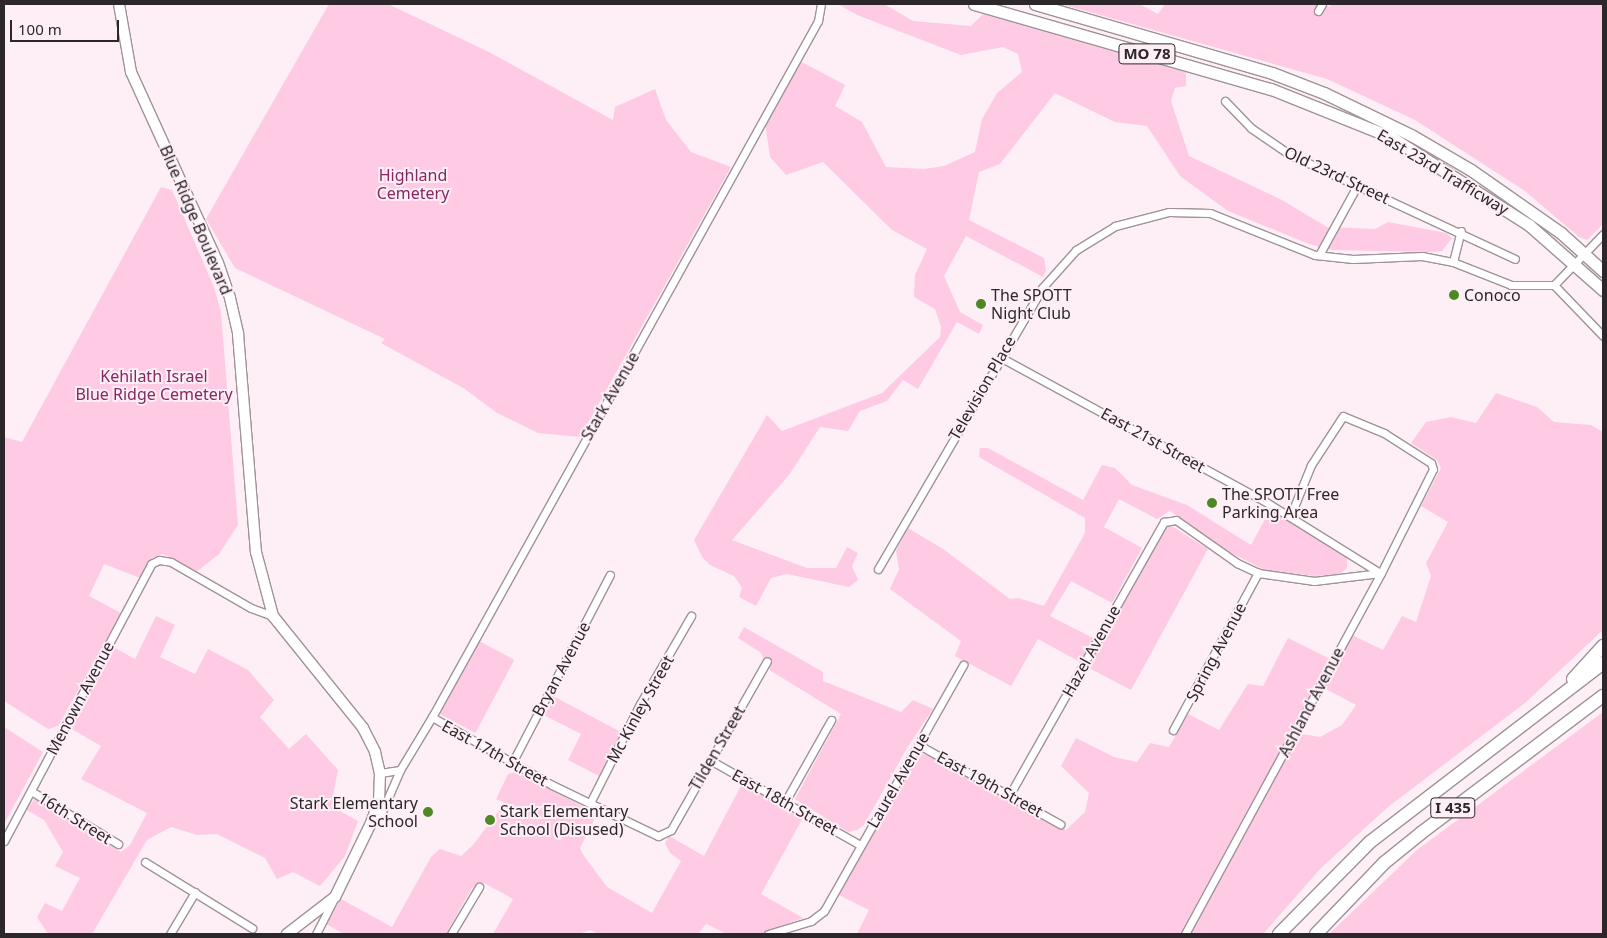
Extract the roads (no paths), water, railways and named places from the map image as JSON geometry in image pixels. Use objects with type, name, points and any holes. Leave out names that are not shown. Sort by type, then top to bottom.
[{"type":"highway","points":[[1561,693],[1603,646]]},
{"type":"highway","name":"I 435","points":[[1279,934],[1370,842],[1561,693],[1603,663]]},
{"type":"highway","name":"I 435","points":[[1316,934],[1384,863],[1603,696]]},
{"type":"main road","name":"Blue Ridge Boulevard","points":[[119,4],[131,72],[218,263],[230,298],[238,334],[256,552],[273,616],[363,728],[375,752],[380,773],[379,801],[372,823]]},
{"type":"main road","name":"East 23rd Trafficway","points":[[974,4],[1271,89],[1320,106],[1391,137],[1449,172],[1529,225],[1576,263],[1603,290]]},
{"type":"main road","name":"East 23rd Trafficway","points":[[1035,4],[1272,73],[1324,93],[1411,135],[1522,203],[1584,253],[1603,271]]},
{"type":"main road","name":"Stark Avenue","points":[[334,897],[372,823]]},
{"type":"main road","points":[[287,934],[334,897]]},
{"type":"street","name":"Stark Avenue","points":[[372,823],[381,814],[398,781],[400,770],[432,717],[818,21],[821,4]]},
{"type":"street","points":[[1318,11],[1322,4]]},
{"type":"street","name":"Old 23rd Street","points":[[1225,101],[1251,128],[1276,146],[1515,259]]},
{"type":"street","points":[[1319,255],[1358,184]]},
{"type":"street","name":"Television Place","points":[[878,569],[1000,357],[1059,265],[1095,236],[1132,220],[1169,212],[1210,214],[1319,255],[1353,259],[1422,256],[1453,262],[1511,285],[1554,286]]},
{"type":"street","points":[[1453,262],[1461,232]]},
{"type":"street","points":[[1603,234],[1554,286],[1603,336]]},
{"type":"street","name":"East 21st Street","points":[[1000,357],[1290,517],[1381,573]]},
{"type":"street","name":"Ashland Avenue","points":[[1185,934],[1381,573],[1433,469],[1431,463],[1384,433],[1343,416],[1311,465],[1290,517]]},
{"type":"street","name":"Hazel Avenue","points":[[1010,794],[1164,522],[1170,519],[1178,522],[1237,563],[1258,572]]},
{"type":"street","name":"Menown Avenue","points":[[4,841],[151,564],[159,560],[171,562],[251,608],[273,616]]},
{"type":"street","points":[[1258,572],[1314,581],[1381,573]]},
{"type":"street","name":"Spring Avenue","points":[[1173,730],[1258,572]]},
{"type":"street","name":"Bryan Avenue","points":[[512,763],[610,575]]},
{"type":"street","name":"Mc Kinley Street","points":[[590,803],[640,704],[691,616]]},
{"type":"street","name":"Tilden Street","points":[[666,834],[767,661]]},
{"type":"street","name":"Laurel Avenue","points":[[768,934],[811,921],[824,911],[963,665]]},
{"type":"street","name":"East 17th Street","points":[[432,717],[512,763],[652,835],[666,834]]},
{"type":"street","points":[[786,800],[831,720]]},
{"type":"street","name":"East 19th Street","points":[[919,745],[1010,794],[1060,824]]},
{"type":"street","name":"East 18th Street","points":[[710,760],[786,800],[860,845]]},
{"type":"street","points":[[380,773],[400,770]]},
{"type":"street","name":"16th Street","points":[[31,791],[118,844]]},
{"type":"street","points":[[145,862],[252,928]]},
{"type":"street","points":[[451,934],[479,887]]},
{"type":"street","points":[[170,934],[195,892]]},
{"type":"street","name":"Stark Avenue","points":[[316,934],[334,897]]},
{"type":"place","name":"Conoco","points":[[1454,295]]},
{"type":"place","name":"The SPOTT Night Club","points":[[981,304]]},
{"type":"place","name":"The SPOTT Free Parking Area","points":[[1212,503]]},
{"type":"place","name":"Stark Elementary School","points":[[428,812]]},
{"type":"place","name":"Stark Elementary School (Disused)","points":[[490,820]]},
{"type":"park label","name":"Highland Cemetery","points":[[413,184]]},
{"type":"park label","name":"Kehilath Israel Blue Ridge Cemetery","points":[[154,385]]}]
